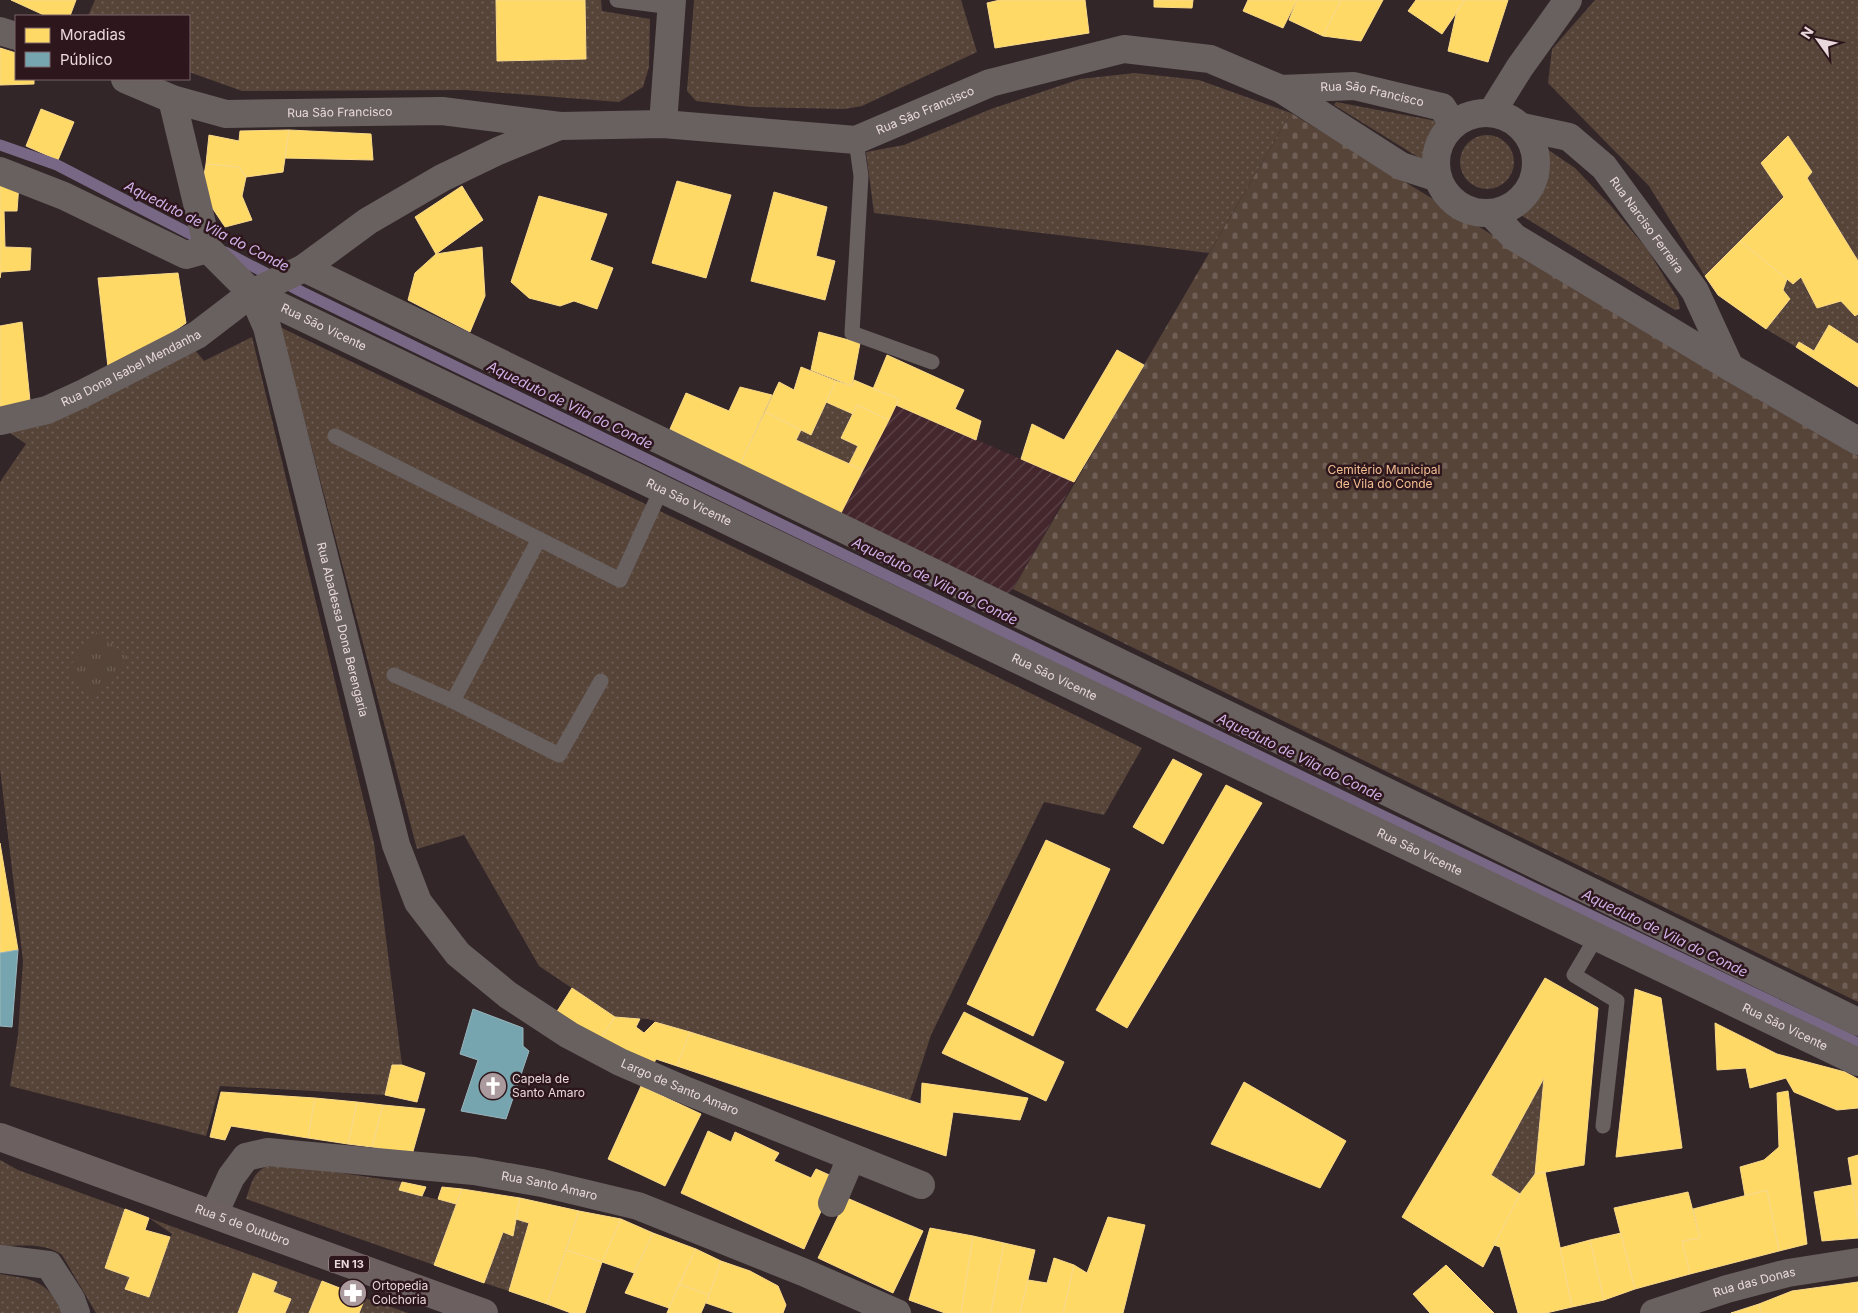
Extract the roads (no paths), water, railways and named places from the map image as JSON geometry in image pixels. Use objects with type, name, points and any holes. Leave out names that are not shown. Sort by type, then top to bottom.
[{"type":"main road","name":"Rua 5 de Outubro","points":[[0,1137],[484,1313]]},
{"type":"street","points":[[1492,112],[1520,67],[1568,0]]},
{"type":"street","points":[[663,124],[672,4]]},
{"type":"street","points":[[0,31],[15,36]]},
{"type":"street","name":"Rua São Francisco","points":[[127,80],[172,99],[226,114],[442,111],[560,126],[663,124],[856,140],[990,83],[1124,49],[1210,59],[1281,89],[1401,166],[1438,178]]},
{"type":"street","name":"Rua São Francisco","points":[[1281,89],[1354,86],[1442,107],[1453,124]]},
{"type":"street","points":[[172,99],[208,249],[252,294]]},
{"type":"street","points":[[1492,112],[1508,117],[1522,127],[1531,138],[1537,166],[1534,180],[1527,192],[1505,210],[1491,213],[1464,208],[1453,201],[1444,190],[1438,178],[1436,163],[1438,148],[1444,135],[1453,124],[1465,116],[1492,112]]},
{"type":"street","name":"Rua São Francisco","points":[[252,294],[304,268],[368,221],[442,178],[498,150],[560,126]]},
{"type":"street","name":"Rua Narciso Ferreira","points":[[1522,127],[1569,137],[1604,167],[1695,292],[1730,367]]},
{"type":"street","points":[[0,171],[64,196],[186,255],[208,249]]},
{"type":"street","points":[[1491,213],[1514,236],[1858,442]]},
{"type":"street","points":[[304,268],[1370,783],[1858,1022]]},
{"type":"street","name":"Rua Dona Isabel Mendanha","points":[[0,421],[47,410],[84,393],[197,335],[252,294]]},
{"type":"street","name":"Rua São Vicente","points":[[252,294],[1858,1062]]},
{"type":"street","name":"Rua Abadessa Dona Berengaria","points":[[252,294],[267,327],[396,845],[418,902],[458,954]]},
{"type":"street","name":"Largo de Santo Amaro","points":[[458,954],[508,995],[569,1035],[620,1062],[852,1158],[921,1184]]},
{"type":"street","name":"Rua Santo Amaro","points":[[214,1214],[231,1177],[246,1157],[268,1152],[474,1171],[542,1183],[638,1206],[803,1272],[898,1313]]},
{"type":"street","points":[[832,1204],[852,1158]]},
{"type":"street","points":[[0,1259],[49,1265],[71,1299],[76,1313]]},
{"type":"street","name":"Rua das Donas","points":[[1654,1313],[1727,1289],[1788,1273],[1858,1262]]},
{"type":"lane","points":[[616,0],[672,4]]},
{"type":"lane","points":[[856,140],[861,176],[852,333],[932,362]]},
{"type":"lane","points":[[335,436],[620,580],[661,490]]},
{"type":"lane","points":[[452,701],[539,539]]},
{"type":"lane","points":[[394,675],[452,701],[559,756],[601,681]]},
{"type":"lane","points":[[1597,936],[1574,975],[1617,1001],[1603,1126]]},
{"type":"waterway","name":"Aqueduto de Vila do Conde","points":[[0,145],[57,165],[204,241]]},
{"type":"waterway","name":"Aqueduto de Vila do Conde","points":[[225,252],[302,292],[1375,812],[1858,1043]]},
{"type":"place","name":"Capela de Santo Amaro","points":[[493,1086]]},
{"type":"place","name":"Ortopedia Colchoria","points":[[353,1293]]},
{"type":"park label","name":"Cemitério Municipal de Vila do Conde","points":[[1384,477]]}]
